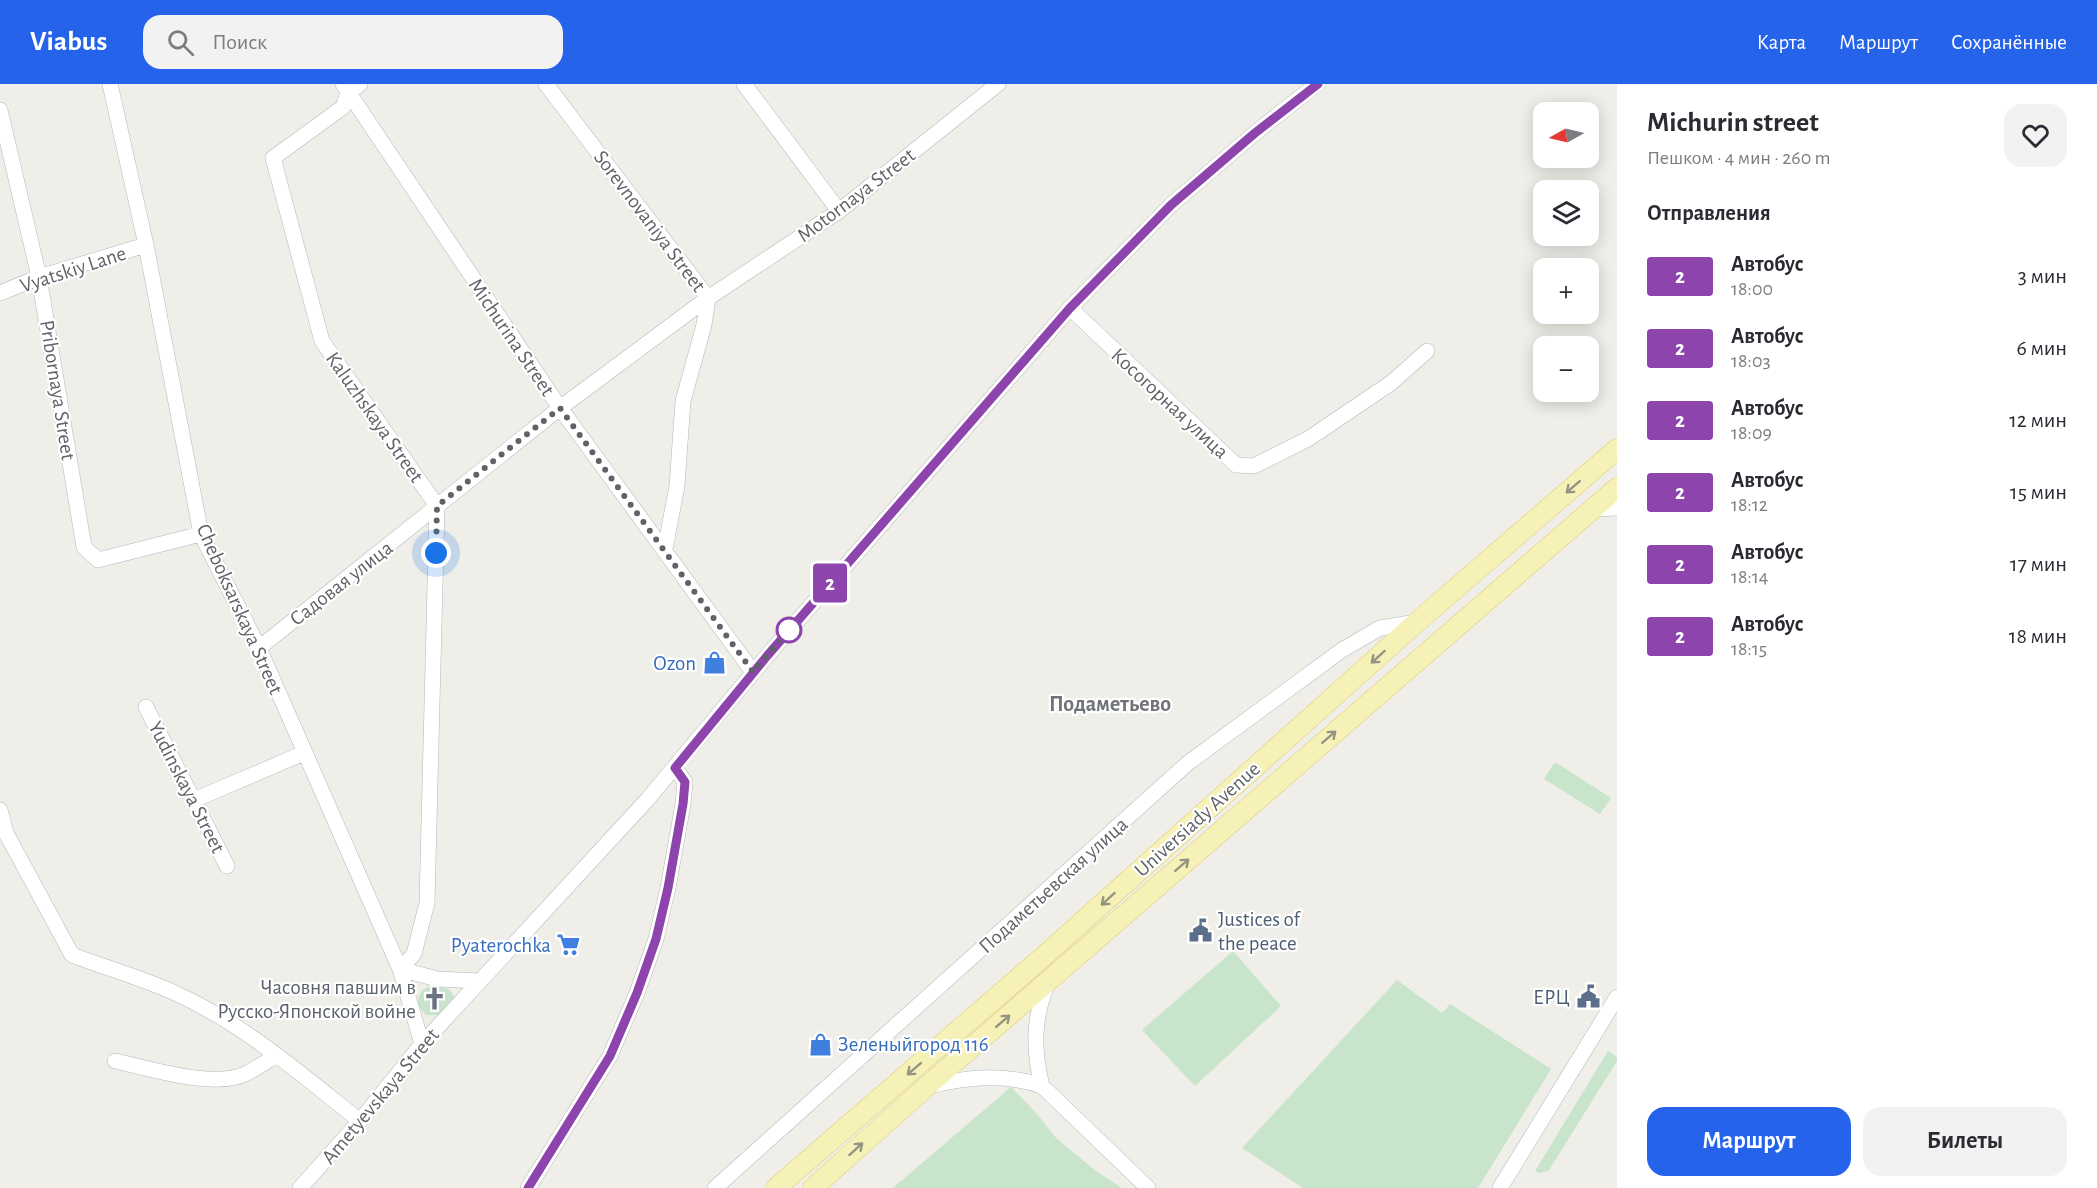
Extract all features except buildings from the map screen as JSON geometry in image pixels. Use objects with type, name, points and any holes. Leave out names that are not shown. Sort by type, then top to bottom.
[{"type":"main road","name":"Universiady Avenue","points":[[776,1188],[1053,948],[1417,622],[1617,449]]},
{"type":"main road","name":"Universiady Avenue","points":[[813,1188],[926,1087],[1617,488]]},
{"type":"street","name":"Cheboksarskaya Street","points":[[110,84],[146,245],[201,534],[259,648],[400,969],[422,1044]]},
{"type":"street","name":"Sorevnovaniya Street","points":[[546,84],[708,298],[705,325],[683,401],[677,486],[665,549]]},
{"type":"street","points":[[744,84],[839,211]]},
{"type":"street","name":"Motornaya Street","points":[[708,298],[839,211],[998,84]]},
{"type":"street","name":"Ametyevskaya Street","points":[[300,1188],[360,1122],[422,1044],[675,768],[753,672],[1070,308],[1171,205],[1255,133],[1317,84]]},
{"type":"street","name":"Michurina Street","points":[[350,87],[560,408],[753,672]]},
{"type":"street","name":"Kaluzhskaya Street","points":[[350,87],[343,107],[273,158],[322,341],[437,506]]},
{"type":"street","name":"Pribornaya Street","points":[[0,111],[39,277],[84,547],[98,560],[201,534]]},
{"type":"street","name":"Vyatskiy Lane","points":[[0,293],[39,277],[146,245]]},
{"type":"street","name":"Садовая улица","points":[[259,648],[560,408],[708,298]]},
{"type":"street","name":"Косогорная улица","points":[[1070,308],[1236,465],[1254,466],[1308,439],[1391,383],[1426,351]]},
{"type":"street","points":[[437,506],[427,903],[414,954],[400,969],[437,979],[479,981]]},
{"type":"street","points":[[1592,509],[1617,508]]},
{"type":"street","name":"Подаметьевская улица","points":[[715,1188],[1188,763],[1342,650],[1380,628],[1417,622]]},
{"type":"street","name":"Yudinskaya Street","points":[[146,707],[227,866]]},
{"type":"street","points":[[194,800],[304,753]]},
{"type":"street","points":[[528,1188],[610,1056],[637,993],[656,939],[683,804],[685,782],[675,768]]},
{"type":"street","points":[[0,810],[6,833],[72,955],[176,993],[223,1019],[277,1055],[360,1122]]},
{"type":"street","points":[[1041,1086],[1035,1052],[1036,1033],[1040,1006],[1049,982]]},
{"type":"street","points":[[1500,1188],[1617,997]]},
{"type":"street","points":[[115,1061],[203,1079],[226,1079],[243,1075],[277,1055]]},
{"type":"street","points":[[926,1087],[950,1081],[987,1077],[1023,1080],[1041,1086],[1148,1188]]},
{"type":"green space","points":[[1555,762],[1611,798],[1600,814],[1544,779]]},
{"type":"green space","points":[[1233,951],[1281,1006],[1195,1086],[1142,1030]]},
{"type":"green space","points":[[1397,980],[1442,1013],[1450,1004],[1551,1069],[1478,1188],[1303,1188],[1242,1148]]},
{"type":"green space","points":[[431,986],[449,990],[455,999],[441,1015],[426,1015],[418,1005],[421,992]]},
{"type":"green space","points":[[1608,1051],[1617,1057],[1617,1061],[1549,1170],[1540,1173],[1535,1171]]},
{"type":"green space","points":[[1011,1087],[1056,1138],[1096,1171],[1122,1188],[893,1188]]},
{"type":"bus line","name":"2","points":[[528,1188],[610,1056],[637,993],[656,939],[683,804],[685,782],[675,768],[767,656],[1070,308],[1109,271],[1171,205],[1255,133],[1318,84]]},
{"type":"place","name":"Ozon","points":[[714,663]]},
{"type":"place","name":"Justices of the peace","points":[[1200,931]]},
{"type":"place","name":"Pyaterochka","points":[[569,945]]},
{"type":"place","name":"ЕРЦ","points":[[1588,997]]},
{"type":"place","name":"Часовня павшим в Русско-Японской войне","points":[[434,999]]},
{"type":"place","name":"Зеленыйгород 116","points":[[820,1044]]},
{"type":"district","name":"Подаметьево","points":[[1110,703]]},
{"type":"route","points":[[436,553],[437,506],[560,408],[753,672],[789,630]]}]
